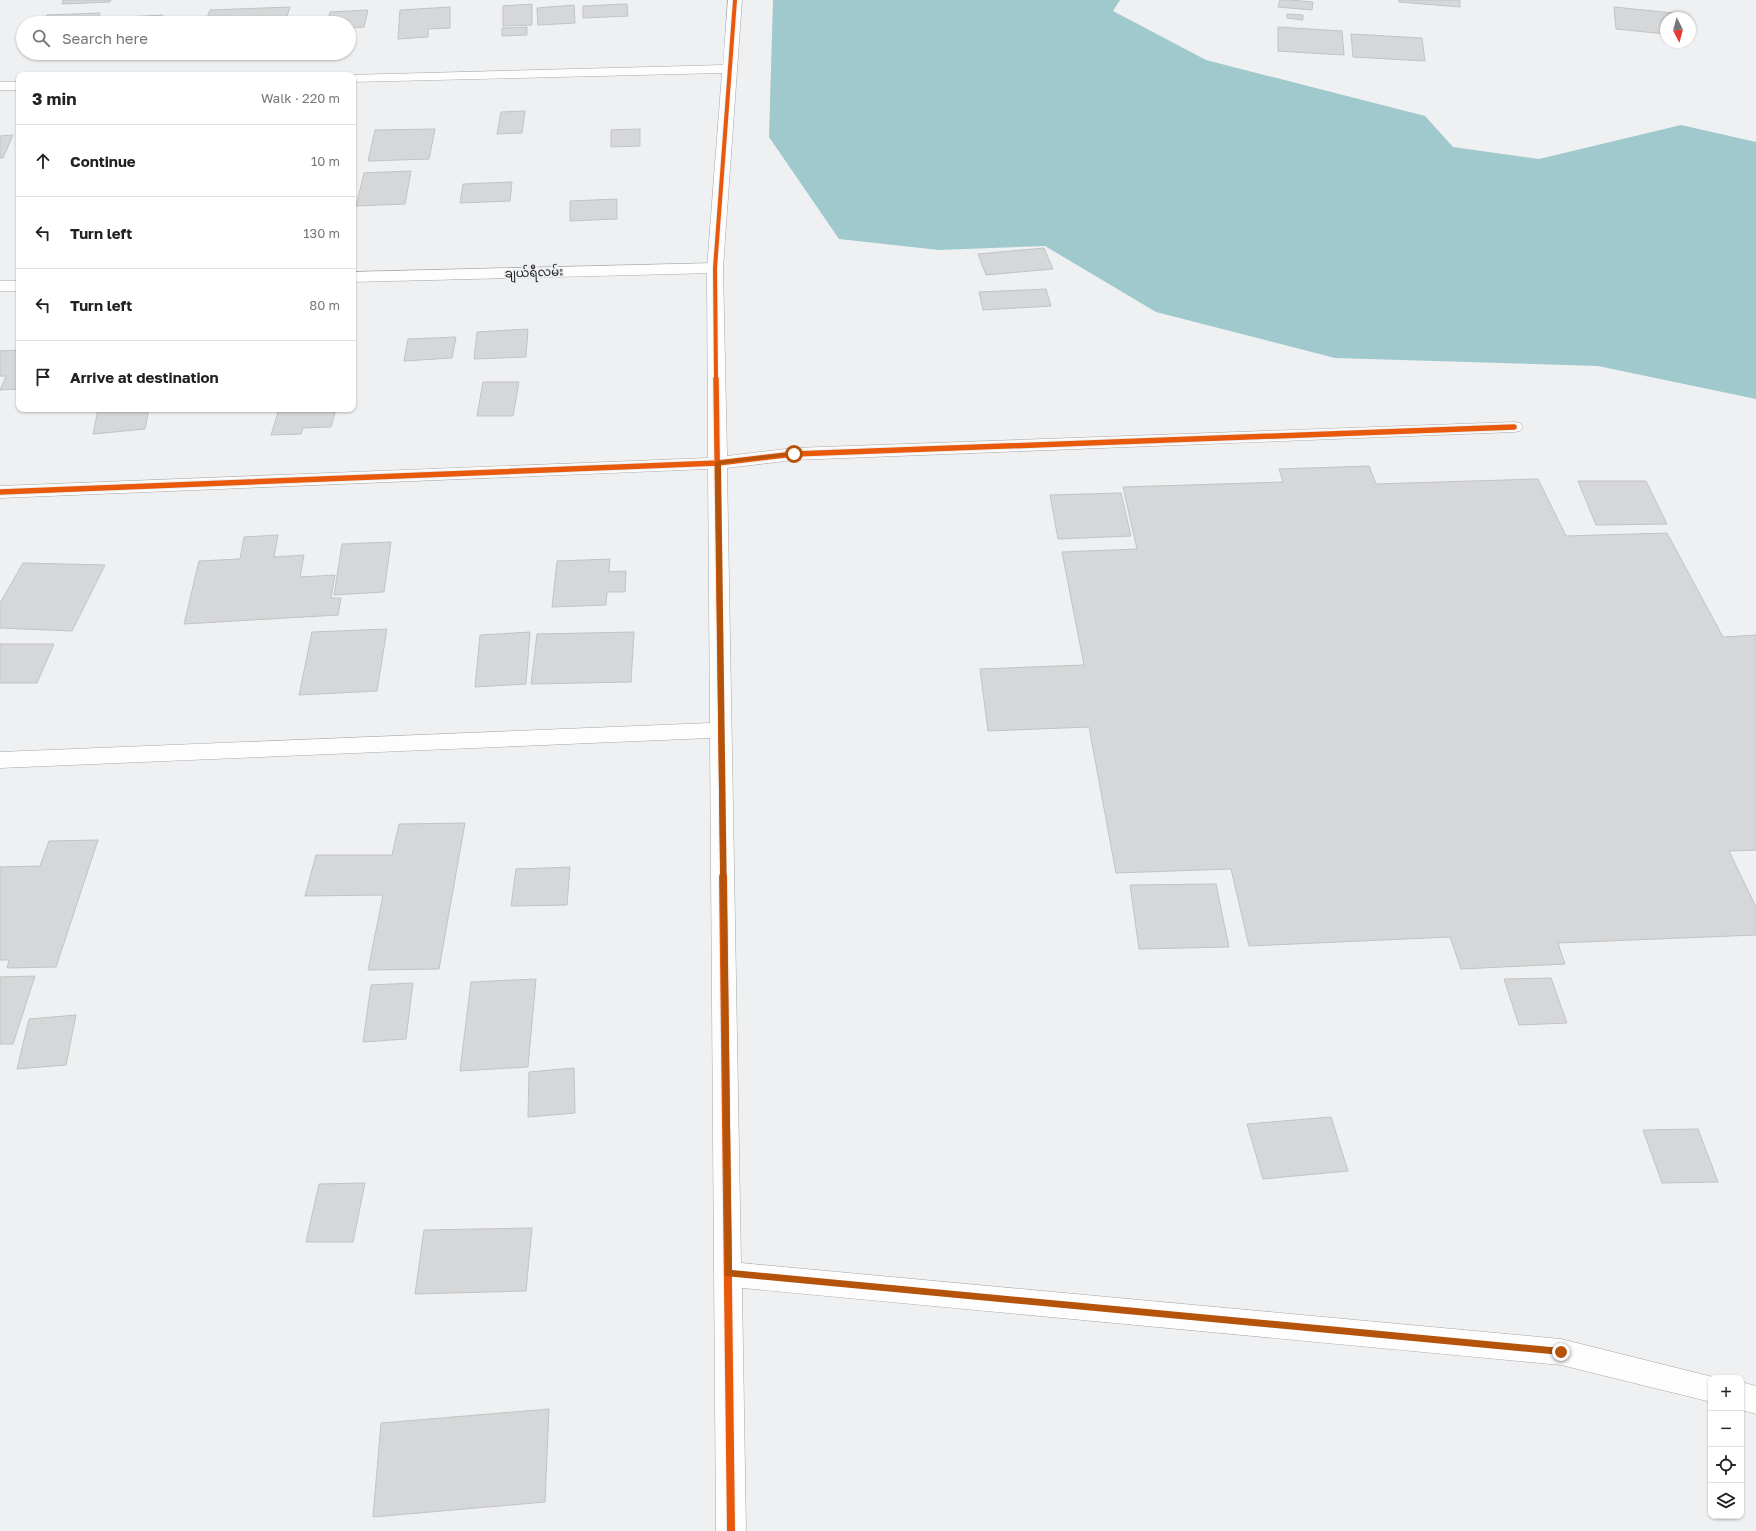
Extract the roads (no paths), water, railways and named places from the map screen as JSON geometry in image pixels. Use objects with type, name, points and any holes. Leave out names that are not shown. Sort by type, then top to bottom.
[{"type":"street","points":[[731,1531],[715,268],[735,0]]},
{"type":"street","points":[[356,78],[730,69]]},
{"type":"street","points":[[0,86],[16,86]]},
{"type":"street","name":"ချယ်ရီလမ်း","points":[[356,277],[715,268]]},
{"type":"street","points":[[0,286],[16,286]]},
{"type":"street","points":[[0,492],[718,463],[794,454],[1514,427]]},
{"type":"street","points":[[0,760],[721,730]]},
{"type":"street","points":[[728,1274],[1561,1352],[1708,1388]]},
{"type":"street","points":[[1744,1397],[1756,1400]]},
{"type":"water","points":[[773,0],[1120,0],[1113,11],[1206,60],[1425,116],[1453,147],[1539,159],[1681,125],[1756,142],[1756,399],[1598,366],[1335,358],[1156,312],[1045,246],[939,250],[839,239],[769,137]]}]
